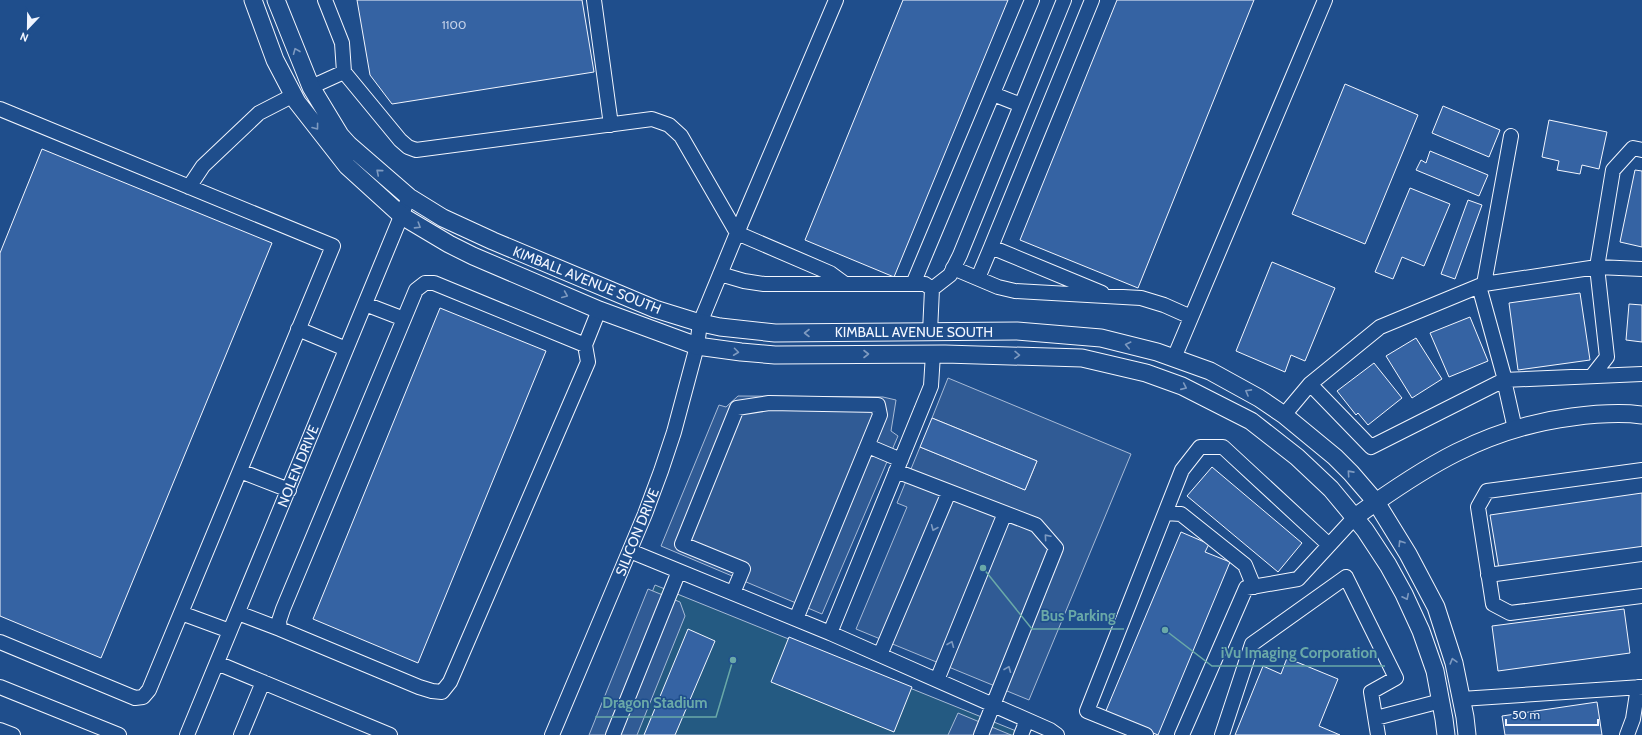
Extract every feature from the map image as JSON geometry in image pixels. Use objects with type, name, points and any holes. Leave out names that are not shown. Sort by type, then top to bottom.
[{"type":"main road","name":"KIMBALL AVENUE SOUTH","points":[[253,0],[275,60],[302,108],[347,166],[402,216],[443,241],[473,256],[600,310],[697,346],[741,352],[774,355],[933,354],[1082,358],[1146,373],[1182,386],[1251,422],[1279,441],[1331,489],[1355,517],[1388,565],[1407,600],[1421,631],[1435,671],[1446,735]]},
{"type":"main road","name":"KIMBALL AVENUE SOUTH","points":[[276,0],[311,87],[340,135],[349,145],[409,196],[443,218],[493,241],[655,309],[700,323],[743,330],[775,333],[1017,331],[1101,338],[1157,352],[1210,371],[1259,398],[1284,415],[1335,457],[1376,502],[1408,554],[1436,607],[1454,664],[1467,735]]},
{"type":"main road","points":[[294,95],[311,87]]},
{"type":"main road","points":[[930,332],[933,354]]},
{"type":"main road","points":[[1166,380],[1174,358]]},
{"type":"main road","points":[[1355,517],[1418,473],[1448,456],[1482,440],[1515,429],[1554,419],[1592,414],[1642,415]]},
{"type":"main road","points":[[1441,701],[1461,699]]},
{"type":"street","points":[[325,0],[342,43],[344,72],[400,140],[408,147],[416,150],[652,119],[669,125],[682,136],[737,233],[830,273],[845,284]]},
{"type":"street","points":[[594,0],[611,125]]},
{"type":"street","name":"SILICON DRIVE","points":[[552,735],[630,551],[661,471],[674,432],[697,346],[700,323],[836,0]]},
{"type":"street","points":[[913,284],[1032,0]]},
{"type":"street","points":[[930,332],[932,289],[950,274],[960,255],[1064,0]]},
{"type":"street","points":[[978,278],[1092,0]]},
{"type":"street","points":[[1174,358],[1325,0]]},
{"type":"street","points":[[311,87],[344,72]]},
{"type":"street","points":[[993,94],[1021,105]]},
{"type":"street","points":[[189,187],[203,166],[259,113],[294,95]]},
{"type":"street","points":[[0,109],[333,246],[149,690],[143,697],[135,698],[0,642]]},
{"type":"street","points":[[1511,136],[1481,285],[1505,380],[1515,429]]},
{"type":"street","points":[[1592,376],[1607,357],[1597,267],[1613,170],[1633,148],[1642,150]]},
{"type":"street","name":"NOLEN DRIVE","points":[[188,735],[409,196]]},
{"type":"street","points":[[990,247],[1110,296]]},
{"type":"street","points":[[1284,415],[1310,384],[1380,327],[1481,285],[1597,267],[1642,269]]},
{"type":"street","points":[[953,268],[998,287],[1015,291],[1141,298],[1164,305],[1191,317]]},
{"type":"street","points":[[720,274],[744,281],[764,284],[924,284],[932,289]]},
{"type":"street","points":[[280,630],[279,621],[283,610],[416,290],[425,282],[434,283],[585,344]]},
{"type":"street","points":[[365,304],[404,319]]},
{"type":"street","points":[[238,613],[418,687],[442,692],[450,682],[588,362],[585,344],[600,310]]},
{"type":"street","points":[[298,329],[346,349]]},
{"type":"street","points":[[830,633],[931,386],[933,354]]},
{"type":"street","points":[[1310,384],[1371,448],[1505,380],[1642,374]]},
{"type":"street","points":[[733,593],[743,569],[682,544],[737,408],[769,403],[878,405],[880,415],[796,619]]},
{"type":"street","points":[[868,446],[898,466],[949,492],[1036,525],[1056,548],[981,735]]},
{"type":"street","points":[[1146,735],[1087,711],[1182,470],[1200,447],[1223,447],[1329,545]]},
{"type":"street","points":[[1642,470],[1487,491],[1478,507],[1493,604],[1510,613],[1642,596]]},
{"type":"street","points":[[240,471],[289,490]]},
{"type":"street","points":[[880,655],[949,492]]},
{"type":"street","points":[[937,680],[1005,513]]},
{"type":"street","points":[[1165,513],[1181,514],[1246,565],[1254,587]]},
{"type":"street","points":[[1182,735],[1246,588],[1298,578],[1355,517]]},
{"type":"street","points":[[630,551],[830,633],[1050,730],[1057,735]]},
{"type":"street","points":[[1488,575],[1642,554]]},
{"type":"street","points":[[613,735],[679,571]]},
{"type":"street","points":[[1222,735],[1252,644],[1346,577],[1396,678],[1372,692],[1378,735]]},
{"type":"street","points":[[181,613],[230,631]]},
{"type":"street","points":[[217,663],[390,735]]},
{"type":"street","points":[[241,735],[263,682]]},
{"type":"street","points":[[0,687],[119,735]]},
{"type":"street","points":[[1461,699],[1640,687],[1628,735]]},
{"type":"street","points":[[1376,718],[1441,701]]},
{"type":"street","points":[[1021,735],[1027,720]]},
{"type":"street","points":[[0,730],[13,735]]},
{"type":"shaded area","points":[[948,378],[1131,454],[1029,700],[856,629],[907,507],[897,503],[920,447],[1025,490],[1037,461],[932,418]]},
{"type":"shaded area","points":[[738,396],[883,397],[896,400],[891,431],[898,436],[822,614],[661,546],[719,405],[726,407]]},
{"type":"shaded area","points":[[655,585],[1026,735],[594,735]]},
{"type":"shaded area","points":[[648,589],[680,602],[685,616],[637,735],[589,735]]},
{"type":"shaded area","points":[[958,713],[1011,735],[948,735]]},
{"type":"building","points":[[357,0],[582,0],[594,72],[392,104],[370,75]]},
{"type":"building","points":[[903,0],[1008,0],[894,277],[805,240]]},
{"type":"building","points":[[1117,0],[1254,0],[1138,288],[1020,240]]},
{"type":"building","points":[[1345,84],[1418,115],[1365,244],[1292,214]]},
{"type":"building","points":[[1443,106],[1500,130],[1489,157],[1432,133]]},
{"type":"building","points":[[1549,120],[1607,132],[1599,169],[1582,165],[1580,174],[1557,170],[1559,161],[1542,157]]},
{"type":"building","points":[[42,149],[272,243],[101,658],[0,616],[0,253]]},
{"type":"building","points":[[1430,151],[1488,175],[1479,196],[1416,170],[1421,160],[1426,163]]},
{"type":"building","points":[[1635,170],[1642,171],[1642,247],[1620,242]]},
{"type":"building","points":[[1410,188],[1450,204],[1424,266],[1402,257],[1393,279],[1375,272]]},
{"type":"building","points":[[1468,200],[1482,205],[1455,279],[1441,274]]},
{"type":"building","points":[[1272,262],[1335,288],[1305,361],[1291,355],[1285,372],[1236,351]]},
{"type":"building","points":[[1580,293],[1590,360],[1518,370],[1509,303]]},
{"type":"building","points":[[1629,304],[1642,305],[1642,342],[1626,340]]},
{"type":"building","points":[[440,308],[546,351],[418,663],[313,619]]},
{"type":"building","points":[[1470,317],[1488,361],[1449,377],[1430,333]]},
{"type":"building","points":[[1416,338],[1442,379],[1412,398],[1386,356]]},
{"type":"building","points":[[1374,363],[1402,398],[1368,425],[1358,413],[1356,415],[1337,391]]},
{"type":"building","points":[[932,418],[1037,461],[1025,490],[920,447]]},
{"type":"building","points":[[1212,467],[1302,543],[1278,572],[1187,496]]},
{"type":"building","points":[[1642,493],[1642,548],[1499,569],[1490,515]]},
{"type":"building","points":[[1181,532],[1209,544],[1205,552],[1230,562],[1158,735],[1105,713]]},
{"type":"building","points":[[1624,609],[1630,653],[1498,671],[1492,626]]},
{"type":"building","points":[[688,629],[715,641],[675,735],[644,735]]},
{"type":"building","points":[[789,637],[912,687],[894,732],[771,682]]},
{"type":"building","points":[[1287,658],[1338,679],[1319,726],[1340,735],[1235,735],[1263,666],[1281,674]]},
{"type":"building","points":[[1597,702],[1602,735],[1505,735],[1502,716]]},
{"type":"place","name":"Bus Parking","points":[[983,568]]},
{"type":"place","name":"iVu Imaging Corporation","points":[[1165,630]]},
{"type":"place","name":"Dragon Stadium","points":[[733,660]]}]
